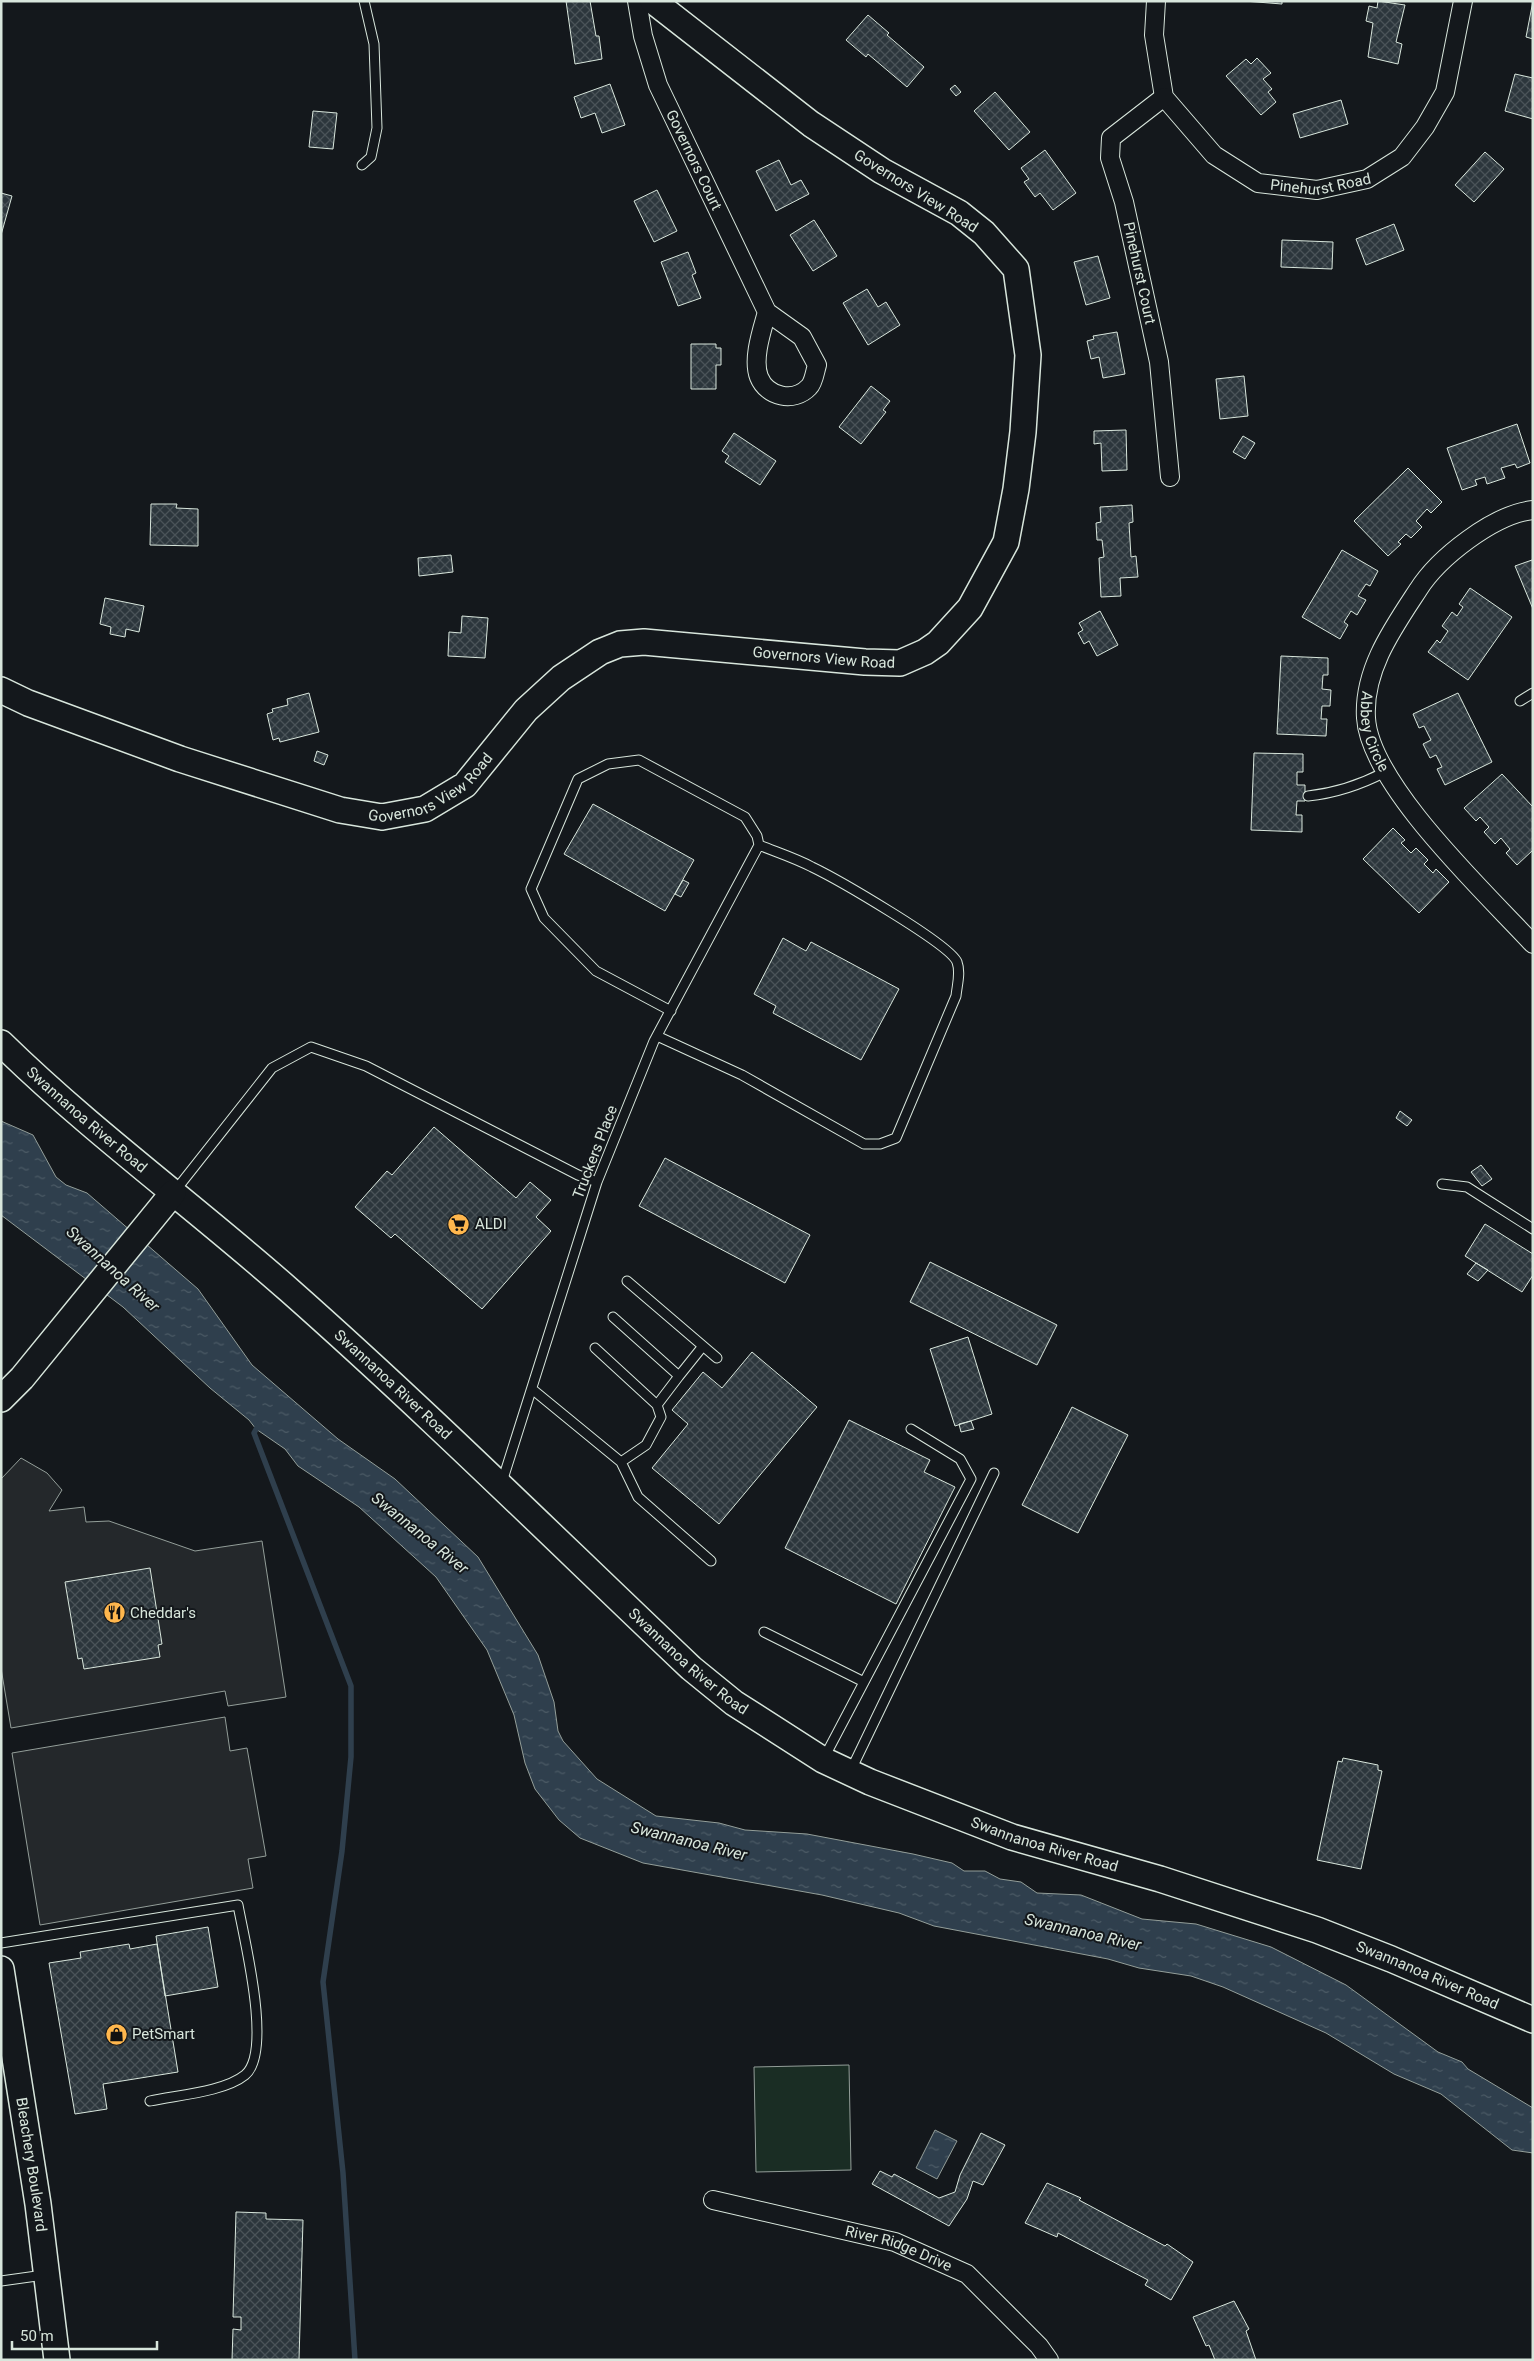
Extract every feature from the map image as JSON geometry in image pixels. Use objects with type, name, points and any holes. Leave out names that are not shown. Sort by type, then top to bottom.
[{"type":"street","name":"Governors Court","points":[[637,1],[643,36],[658,85],[767,312],[802,337],[817,365],[810,386],[797,396],[776,396],[765,388],[758,376],[757,349],[767,312]]},
{"type":"street","name":"Governors View Road","points":[[1,690],[28,703],[180,759],[340,810],[382,817],[425,809],[465,785],[526,710],[561,678],[600,652],[620,644],[644,642],[865,662],[900,663],[938,643],[970,608],[1006,542],[1024,432],[1028,355],[1016,269],[984,232],[959,213],[882,171],[811,124],[653,1]]},
{"type":"street","points":[[1156,1],[1154,34],[1164,97]]},
{"type":"street","name":"Pinehurst Road","points":[[1164,97],[1214,155],[1258,183],[1317,190],[1367,179],[1402,156],[1425,127],[1445,92],[1464,1]]},
{"type":"street","name":"Pinehurst Court","points":[[1164,97],[1111,138],[1110,158],[1124,202],[1159,362],[1170,476]]},
{"type":"street","name":"Abbey Circle","points":[[1533,510],[1518,511],[1473,534],[1425,579],[1384,643],[1369,686],[1366,718],[1373,747],[1385,772],[1426,828],[1533,944]]},
{"type":"street","name":"Swannanoa River Road","points":[[1,1043],[38,1079],[105,1138],[283,1284],[386,1376],[691,1668],[734,1703],[822,1760],[1012,1837],[1160,1879],[1317,1930],[1391,1959],[1533,2020]]},
{"type":"street","points":[[1,1399],[12,1381],[174,1193]]},
{"type":"street","name":"Bleachery Boulevard","points":[[1,1970],[37,2195],[56,2360]]},
{"type":"street","name":"River Ridge Drive","points":[[713,2200],[895,2242],[967,2274],[1040,2346],[1050,2360]]},
{"type":"lane","points":[[362,165],[371,156],[377,128],[374,44],[364,1]]},
{"type":"lane","points":[[1520,701],[1533,693]]},
{"type":"lane","points":[[657,1036],[742,1075],[864,1144],[880,1144],[896,1138],[956,996],[960,973],[957,960],[931,938],[841,882],[759,845],[757,836],[746,817],[639,760],[608,764],[578,779],[531,889],[544,918],[596,971],[671,1011]]},
{"type":"lane","points":[[1308,796],[1332,793],[1359,786],[1385,772]]},
{"type":"lane","name":"Truckers Place","points":[[500,1487],[597,1182],[657,1036],[759,845]]},
{"type":"lane","points":[[174,1193],[272,1068],[311,1047],[366,1066],[578,1175],[597,1182]]},
{"type":"lane","points":[[1442,1184],[1467,1187],[1533,1229]]},
{"type":"lane","points":[[627,1281],[716,1358]]},
{"type":"lane","points":[[613,1317],[679,1376]]},
{"type":"lane","points":[[657,1405],[703,1346]]},
{"type":"lane","points":[[594,1348],[657,1405],[661,1416],[646,1446],[621,1462]]},
{"type":"lane","points":[[532,1389],[621,1462],[638,1497],[711,1561]]},
{"type":"lane","points":[[822,1760],[971,1479],[960,1459],[911,1429]]},
{"type":"lane","points":[[850,1772],[994,1474]]},
{"type":"lane","points":[[764,1632],[864,1682]]},
{"type":"lane","points":[[1,1943],[238,1905],[255,2000],[256,2054],[246,2074],[227,2085],[150,2100]]},
{"type":"lane","points":[[1,2281],[47,2274]]},
{"type":"green space","points":[[849,2065],[851,2170],[756,2172],[754,2067]]},
{"type":"shaded area","points":[[21,1458],[47,1473],[62,1490],[49,1511],[84,1507],[86,1522],[109,1521],[195,1551],[262,1541],[286,1697],[228,1706],[225,1691],[11,1728],[1,1668],[1,1479]]},
{"type":"shaded area","points":[[225,1717],[230,1751],[247,1748],[266,1856],[248,1859],[253,1888],[40,1925],[12,1753]]},
{"type":"water","name":"Swannanoa River","points":[[1,1121],[33,1135],[56,1177],[66,1185],[87,1193],[198,1289],[252,1365],[338,1439],[395,1479],[478,1557],[538,1655],[554,1702],[558,1731],[563,1741],[597,1779],[656,1816],[719,1823],[745,1830],[807,1834],[913,1854],[952,1863],[964,1871],[985,1871],[1000,1879],[1021,1882],[1037,1893],[1081,1895],[1142,1919],[1196,1924],[1271,1947],[1346,1985],[1438,2052],[1462,2062],[1468,2069],[1533,2108],[1533,2153],[1512,2150],[1441,2094],[1394,2074],[1326,2033],[1223,1987],[1191,1976],[1139,1968],[1108,1959],[934,1926],[899,1913],[822,1895],[643,1863],[580,1838],[559,1820],[535,1789],[525,1763],[514,1715],[487,1650],[436,1577],[359,1507],[298,1466],[285,1449],[256,1429],[249,1420],[210,1388],[123,1307],[1,1215]]},
{"type":"water","points":[[935,2130],[957,2141],[937,2179],[916,2168]]},
{"type":"building","points":[[566,1],[590,1],[596,36],[599,36],[602,59],[575,64]]},
{"type":"building","points":[[1244,1],[1282,1],[1282,4]]},
{"type":"building","points":[[1378,1],[1405,5],[1396,42],[1402,44],[1398,64],[1368,57],[1373,23],[1366,21],[1369,6],[1377,8]]},
{"type":"building","points":[[1533,1],[1533,39],[1526,37]]},
{"type":"building","points":[[868,15],[889,33],[887,35],[924,67],[907,87],[868,54],[866,57],[846,40]]},
{"type":"building","points":[[1257,58],[1271,73],[1263,79],[1272,89],[1268,92],[1276,102],[1261,115],[1226,76],[1246,59],[1251,64]]},
{"type":"building","points":[[1515,74],[1533,78],[1533,119],[1505,111]]},
{"type":"building","points":[[610,84],[625,125],[602,133],[595,113],[581,118],[574,97]]},
{"type":"building","points":[[955,85],[961,92],[956,96],[950,89]]},
{"type":"building","points":[[995,92],[1030,132],[1009,150],[974,111]]},
{"type":"building","points":[[1341,100],[1348,124],[1300,138],[1293,114]]},
{"type":"building","points":[[313,111],[337,113],[333,149],[309,147]]},
{"type":"building","points":[[1045,150],[1076,193],[1053,210],[1040,193],[1035,197],[1024,182],[1029,179],[1021,168]]},
{"type":"building","points":[[1485,152],[1504,169],[1474,202],[1455,185]]},
{"type":"building","points":[[779,160],[791,185],[801,180],[809,194],[776,211],[756,171]]},
{"type":"building","points":[[657,190],[677,231],[654,242],[634,201]]},
{"type":"building","points":[[1,193],[12,196],[1,235]]},
{"type":"building","points":[[814,220],[837,256],[813,271],[790,235]]},
{"type":"building","points":[[1394,224],[1404,250],[1366,265],[1356,239]]},
{"type":"building","points":[[1282,240],[1333,242],[1332,269],[1281,267]]},
{"type":"building","points":[[688,252],[696,273],[692,275],[701,298],[678,306],[661,262]]},
{"type":"building","points":[[1098,256],[1110,298],[1086,305],[1074,262]]},
{"type":"building","points":[[867,289],[878,307],[886,302],[900,325],[868,345],[843,303]]},
{"type":"building","points":[[1117,332],[1125,374],[1103,378],[1099,357],[1091,359],[1087,341],[1094,339],[1093,336]]},
{"type":"building","points":[[691,344],[716,344],[716,348],[721,348],[721,365],[716,365],[716,389],[691,389]]},
{"type":"building","points":[[1244,376],[1248,416],[1220,419],[1216,379]]},
{"type":"building","points":[[871,386],[890,401],[883,410],[886,412],[861,444],[839,427]]},
{"type":"building","points":[[1517,424],[1530,463],[1517,468],[1515,464],[1501,468],[1505,478],[1487,484],[1485,477],[1475,480],[1477,485],[1462,490],[1447,448]]},
{"type":"building","points":[[1126,430],[1127,470],[1102,471],[1101,443],[1094,444],[1094,431]]},
{"type":"building","points":[[734,433],[776,461],[760,485],[725,462],[729,456],[722,451]]},
{"type":"building","points":[[1243,436],[1255,443],[1245,459],[1233,452]]},
{"type":"building","points":[[1408,468],[1442,502],[1431,513],[1427,509],[1416,521],[1422,527],[1411,538],[1406,534],[1398,542],[1401,544],[1388,556],[1354,521]]},
{"type":"building","points":[[151,504],[177,504],[176,508],[198,509],[198,546],[150,545]]},
{"type":"building","points":[[1132,505],[1133,522],[1129,523],[1131,557],[1136,556],[1138,577],[1120,578],[1121,596],[1101,597],[1099,558],[1104,557],[1102,540],[1097,540],[1096,523],[1101,522],[1100,507]]},
{"type":"building","points":[[1342,550],[1378,571],[1370,586],[1366,584],[1358,596],[1366,600],[1357,615],[1351,611],[1344,622],[1348,625],[1340,639],[1302,617]]},
{"type":"building","points":[[451,555],[453,572],[419,576],[418,558]]},
{"type":"building","points":[[1532,560],[1533,562],[1533,609],[1515,566]]},
{"type":"building","points":[[1470,588],[1512,617],[1468,680],[1428,652],[1437,640],[1440,643],[1448,631],[1442,626],[1452,612],[1457,616],[1463,607],[1459,604]]},
{"type":"building","points":[[105,598],[144,606],[139,632],[126,629],[125,637],[110,634],[111,627],[100,624]]},
{"type":"building","points":[[1100,611],[1118,645],[1097,656],[1089,641],[1084,644],[1078,633],[1083,630],[1079,623]]},
{"type":"building","points":[[462,616],[488,618],[485,658],[448,656],[449,632],[461,633]]},
{"type":"building","points":[[1281,656],[1328,658],[1328,675],[1323,675],[1322,689],[1331,690],[1330,706],[1322,706],[1321,719],[1327,719],[1326,736],[1277,734]]},
{"type":"building","points":[[309,693],[319,732],[280,742],[279,738],[273,740],[267,714],[273,712],[272,709],[288,705],[287,699]]},
{"type":"building","points":[[1458,693],[1492,762],[1445,785],[1437,769],[1442,767],[1436,755],[1430,758],[1423,744],[1431,740],[1424,726],[1419,728],[1413,714]]},
{"type":"building","points":[[317,751],[328,755],[324,765],[314,761]]},
{"type":"building","points":[[1254,753],[1303,754],[1303,772],[1297,772],[1297,785],[1305,785],[1305,801],[1297,801],[1296,815],[1302,815],[1302,832],[1251,830]]},
{"type":"building","points":[[1502,774],[1533,807],[1533,850],[1517,865],[1506,853],[1510,849],[1501,838],[1495,844],[1484,832],[1489,827],[1480,817],[1476,821],[1464,808]]},
{"type":"building","points":[[593,804],[694,860],[665,911],[564,854]]},
{"type":"building","points":[[1393,828],[1405,840],[1401,843],[1411,853],[1416,848],[1428,860],[1424,864],[1433,873],[1436,869],[1449,882],[1419,913],[1363,859]]},
{"type":"building","points":[[683,880],[689,883],[681,897],[675,894]]},
{"type":"building","points":[[783,938],[806,951],[811,942],[899,989],[861,1060],[773,1013],[776,1006],[754,994]]},
{"type":"building","points":[[1400,1111],[1412,1120],[1407,1126],[1396,1118]]},
{"type":"building","name":"ALDI","points":[[434,1127],[516,1198],[530,1182],[551,1200],[536,1217],[551,1231],[482,1309],[395,1234],[391,1238],[355,1207],[387,1171],[392,1175]]},
{"type":"building","points":[[665,1158],[810,1235],[785,1283],[639,1206]]},
{"type":"building","points":[[1481,1165],[1492,1179],[1482,1186],[1471,1172]]},
{"type":"building","points":[[1485,1224],[1533,1254],[1533,1275],[1522,1292],[1465,1256]]},
{"type":"building","points":[[930,1262],[1057,1325],[1037,1365],[910,1302]]},
{"type":"building","points":[[1476,1263],[1488,1270],[1478,1281],[1467,1274]]},
{"type":"building","points":[[968,1337],[992,1414],[955,1426],[930,1349]]},
{"type":"building","points":[[752,1352],[817,1407],[719,1524],[652,1468],[688,1424],[672,1410],[703,1372],[722,1388]]},
{"type":"building","points":[[1072,1407],[1128,1435],[1078,1533],[1022,1505]]},
{"type":"building","points":[[849,1420],[930,1460],[924,1472],[955,1487],[896,1604],[785,1548]]},
{"type":"building","points":[[971,1421],[974,1429],[961,1432],[959,1424]]},
{"type":"building","name":"Cheddar's","points":[[150,1568],[162,1644],[158,1645],[160,1657],[84,1669],[82,1658],[78,1659],[65,1582]]},
{"type":"building","points":[[1343,1758],[1378,1765],[1378,1770],[1382,1771],[1361,1869],[1317,1860],[1338,1761],[1342,1762]]},
{"type":"building","points":[[208,1927],[218,1987],[165,1996],[156,1936]]},
{"type":"building","name":"PetSmart","points":[[129,1944],[130,1949],[157,1944],[178,2072],[103,2084],[107,2109],[75,2114],[49,1963],[81,1958],[80,1952]]},
{"type":"building","points":[[981,2133],[1005,2145],[983,2185],[973,2181],[967,2199],[949,2226],[872,2184],[880,2171],[892,2177],[894,2174],[939,2198],[955,2192],[960,2175]]},
{"type":"building","points":[[1047,2183],[1081,2198],[1079,2200],[1165,2246],[1167,2244],[1193,2262],[1171,2300],[1145,2285],[1148,2280],[1058,2233],[1057,2237],[1025,2223]]},
{"type":"building","points":[[236,2212],[266,2213],[266,2219],[303,2220],[299,2360],[232,2360],[233,2329],[241,2330],[241,2317],[233,2317]]},
{"type":"building","points":[[1234,2301],[1249,2329],[1246,2331],[1256,2360],[1215,2360],[1209,2345],[1206,2346],[1193,2317]]},
{"type":"waterway","points":[[259,1424],[254,1433],[351,1686],[351,1757],[342,1851],[323,1982],[343,2173],[355,2360]]},
{"type":"place","name":"ALDI","points":[[459,1224]]},
{"type":"place","name":"Cheddar's","points":[[114,1613]]},
{"type":"place","name":"PetSmart","points":[[116,2034]]}]
